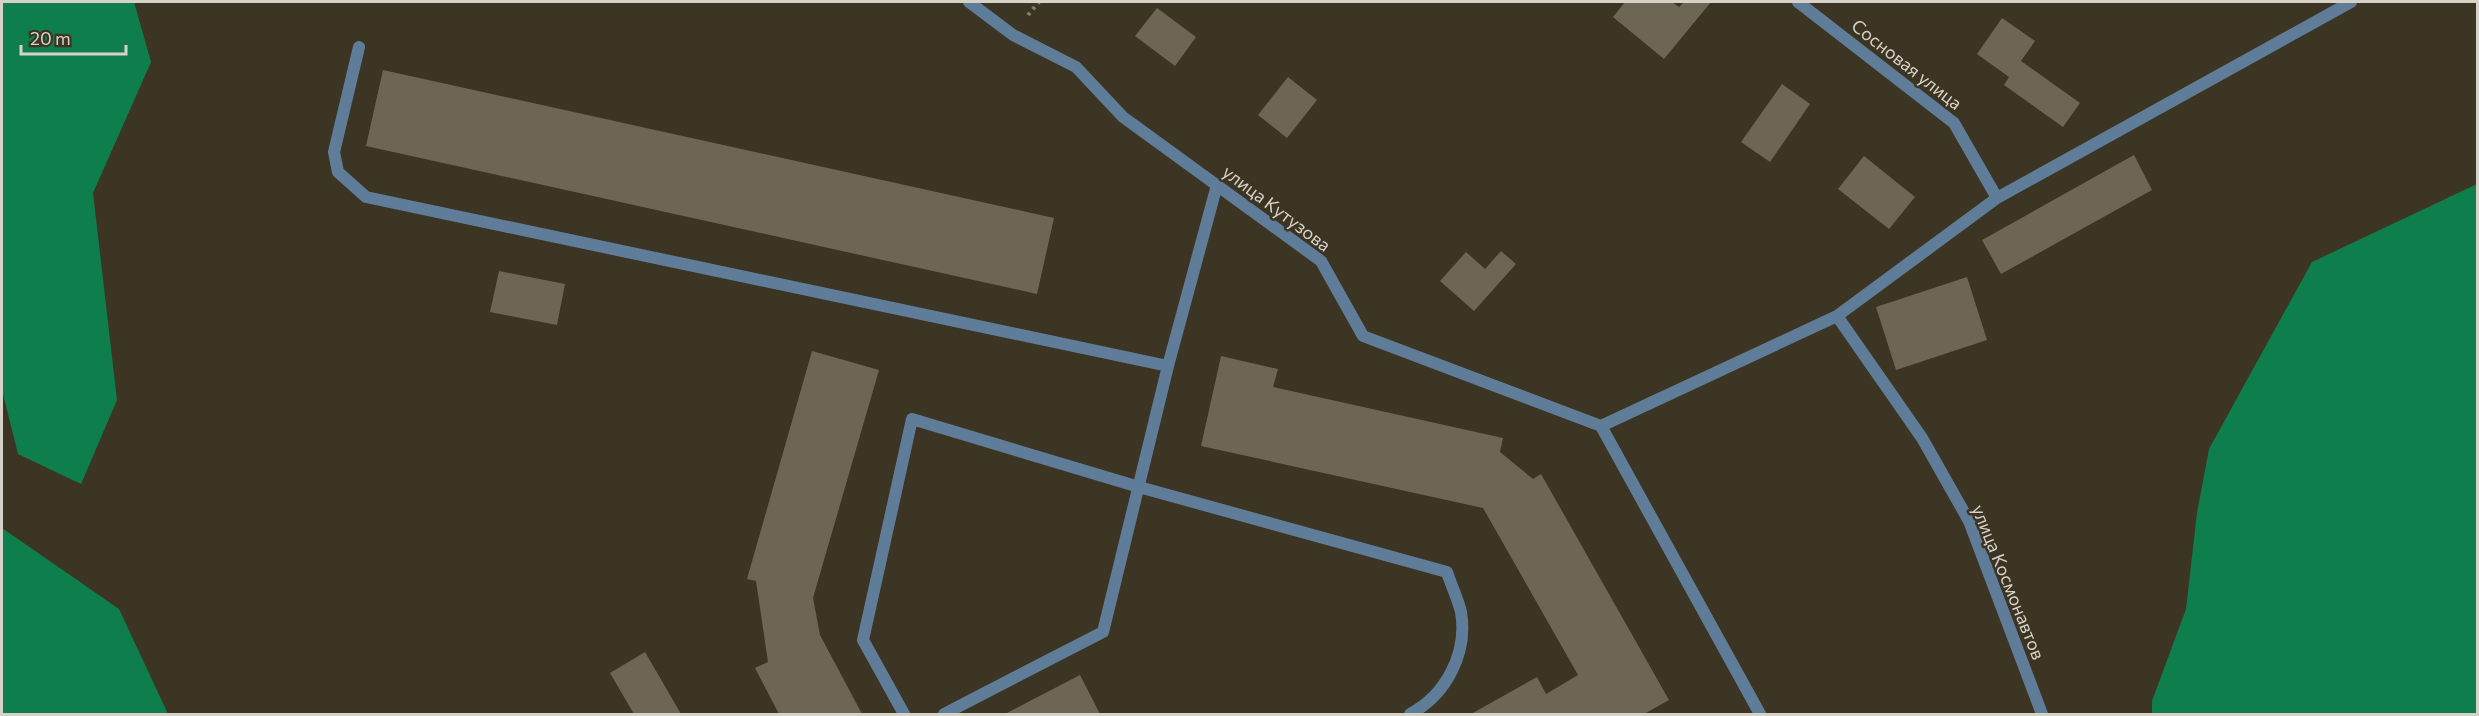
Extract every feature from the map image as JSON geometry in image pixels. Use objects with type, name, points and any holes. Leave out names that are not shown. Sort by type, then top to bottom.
[{"type":"street","name":"улица Кутузова","points":[[969,2],[1013,35],[1076,67],[1123,117],[1321,261],[1363,336],[1601,426]]},
{"type":"street","name":"Сосновая улица","points":[[1798,2],[1954,123],[1997,198]]},
{"type":"street","points":[[1760,714],[1601,426],[1837,316],[1997,198],[2351,2]]},
{"type":"street","points":[[359,47],[334,152],[338,172],[366,197],[1168,366]]},
{"type":"street","points":[[944,714],[1104,632],[1168,366],[1217,185]]},
{"type":"street","name":"улица Космонавтов","points":[[1837,316],[1922,438],[1969,521],[2042,714]]},
{"type":"street","points":[[904,714],[862,640],[912,419],[1139,487],[1447,572],[1461,612],[1461,651],[1446,681],[1423,707],[1410,714]]},
{"type":"green space","points":[[2,2],[134,2],[151,62],[93,193],[117,400],[81,484],[18,454],[2,390]]},
{"type":"green space","points":[[2477,184],[2477,714],[2152,714],[2152,701],[2186,609],[2197,513],[2209,449],[2312,262]]},
{"type":"green space","points":[[2,528],[119,609],[168,714],[2,714]]},
{"type":"building","points":[[1625,2],[1672,2],[1679,7],[1684,2],[1711,2],[1664,59],[1613,17]]},
{"type":"building","points":[[1157,8],[1196,37],[1175,66],[1135,36]]},
{"type":"building","points":[[2002,18],[2035,41],[2021,61],[2080,103],[2063,127],[2004,85],[2009,77],[1977,54]]},
{"type":"building","points":[[383,70],[1054,218],[1037,294],[366,146]]},
{"type":"building","points":[[1288,77],[1317,100],[1287,138],[1258,115]]},
{"type":"building","points":[[1782,84],[1810,104],[1770,162],[1741,142]]},
{"type":"building","points":[[2134,155],[2152,190],[2001,274],[1982,240]]},
{"type":"building","points":[[1864,156],[1915,197],[1889,229],[1838,189]]},
{"type":"building","points":[[1501,251],[1516,264],[1474,311],[1440,281],[1466,252],[1485,269]]},
{"type":"building","points":[[499,271],[565,284],[557,325],[490,312]]},
{"type":"building","points":[[1967,277],[1987,340],[1896,370],[1876,307]]},
{"type":"building","points":[[812,351],[879,370],[813,598],[820,635],[862,714],[779,714],[755,668],[768,662],[756,581],[747,579]]},
{"type":"building","points":[[1221,356],[1278,369],[1273,387],[1503,438],[1500,452],[1533,479],[1541,474],[1669,700],[1644,714],[1471,714],[1537,677],[1546,694],[1578,675],[1483,508],[1201,446]]},
{"type":"building","points":[[645,652],[681,714],[634,714],[610,673]]},
{"type":"building","points":[[1080,675],[1100,714],[1005,714]]}]
